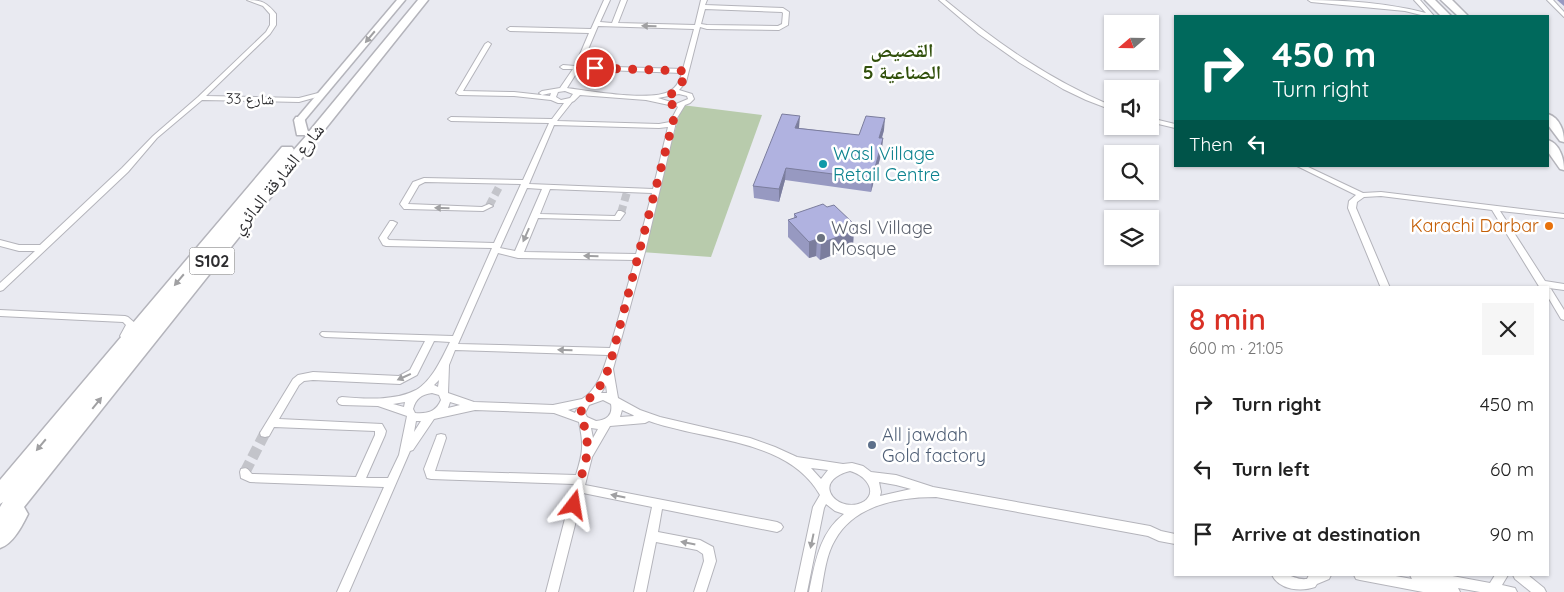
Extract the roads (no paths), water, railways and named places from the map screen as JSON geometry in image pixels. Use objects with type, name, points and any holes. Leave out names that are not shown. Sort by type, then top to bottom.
[{"type":"highway","name":"شارع الشارقة الدائري","points":[[0,495],[123,347],[301,126],[412,0]]},
{"type":"highway","name":"شارع الشارقة الدائري","points":[[0,522],[423,0]]},
{"type":"highway","points":[[0,538],[74,431]]},
{"type":"main road","points":[[1430,0],[1445,15]]},
{"type":"main road","points":[[1446,0],[1462,15]]},
{"type":"main road","points":[[1549,119],[1564,138]]},
{"type":"main road","points":[[1549,133],[1562,159]]},
{"type":"main road","points":[[1549,145],[1562,159]]},
{"type":"street","points":[[0,288],[125,170],[155,137],[200,98],[268,33],[273,25],[274,17],[272,11],[250,0]]},
{"type":"street","points":[[301,126],[310,109],[401,0]]},
{"type":"street","points":[[553,122],[556,95],[576,71],[607,0]]},
{"type":"street","points":[[614,25],[624,0]]},
{"type":"street","points":[[673,121],[670,104],[666,99],[683,82],[704,0]]},
{"type":"street","points":[[942,0],[987,38],[1028,67],[1104,104]]},
{"type":"street","points":[[1310,0],[1405,9],[1428,15]]},
{"type":"street","points":[[1550,0],[1564,15]]},
{"type":"street","points":[[1405,9],[1413,7],[1418,2],[1431,15]]},
{"type":"street","points":[[510,29],[595,28],[614,25],[778,28],[785,26],[786,12],[783,10],[702,7]]},
{"type":"street","points":[[488,44],[459,92],[464,94],[556,95],[575,91],[607,97]]},
{"type":"street","points":[[564,67],[576,71],[686,71]]},
{"type":"street","points":[[404,455],[411,415],[408,404],[444,365],[553,122],[570,101],[577,96],[575,91],[576,71]]},
{"type":"street","points":[[646,98],[682,105],[690,101],[691,97],[683,82]]},
{"type":"street","name":"شارع 33","points":[[200,98],[299,100],[322,94]]},
{"type":"street","points":[[556,95],[570,101],[607,97],[646,98],[671,94],[688,94]]},
{"type":"street","name":"شارع 33","points":[[299,100],[307,103],[310,109]]},
{"type":"street","points":[[552,592],[586,461],[588,441],[580,414],[602,384],[609,368],[673,121],[682,105]]},
{"type":"street","points":[[451,119],[659,126],[673,121]]},
{"type":"street","points":[[1159,122],[1174,126]]},
{"type":"street","points":[[1549,153],[1562,159]]},
{"type":"street","points":[[1302,167],[1325,177],[1358,197]]},
{"type":"street","points":[[489,206],[483,209],[405,206],[405,202],[414,186],[428,180],[656,191]]},
{"type":"street","points":[[518,255],[547,187]]},
{"type":"street","points":[[1385,286],[1352,208],[1352,203],[1358,197],[1376,194],[1562,215]]},
{"type":"street","points":[[1494,207],[1544,286]]},
{"type":"street","points":[[535,216],[617,218],[621,213]]},
{"type":"street","points":[[393,223],[384,238],[386,243],[496,248],[518,255],[639,257]]},
{"type":"street","points":[[0,243],[19,248],[42,248]]},
{"type":"street","points":[[1549,288],[1564,286]]},
{"type":"street","points":[[1549,294],[1564,317]]},
{"type":"street","points":[[0,313],[128,320],[131,324],[122,341],[123,347]]},
{"type":"street","points":[[326,334],[431,338],[454,343],[613,352]]},
{"type":"street","points":[[265,433],[296,382],[307,376],[394,381],[406,379],[414,372],[431,338]]},
{"type":"street","points":[[342,592],[404,455],[434,415],[445,405],[444,365]]},
{"type":"street","points":[[586,461],[608,423],[617,413],[609,368]]},
{"type":"street","points":[[375,403],[433,389],[475,406]]},
{"type":"street","points":[[342,401],[375,403],[424,418],[475,406],[553,409],[603,396],[635,413],[742,441],[792,460],[840,468],[859,468],[873,480],[876,489],[874,498],[869,506]]},
{"type":"street","points":[[553,409],[594,426],[634,419],[657,420]]},
{"type":"street","points":[[271,423],[378,428],[381,431],[380,435],[360,482]]},
{"type":"street","points":[[441,438],[429,468],[431,475],[580,484],[658,503],[778,527]]},
{"type":"street","points":[[792,460],[810,474],[829,501],[841,509],[856,510]]},
{"type":"street","points":[[801,592],[819,507],[825,494],[826,480],[834,470],[840,468]]},
{"type":"street","points":[[245,472],[245,475],[250,478],[391,483]]},
{"type":"street","points":[[869,476],[907,483],[936,492],[1150,531],[1158,530],[1174,533]]},
{"type":"street","points":[[815,592],[822,555],[829,537],[845,518],[856,510],[894,496],[936,492]]},
{"type":"street","points":[[640,592],[658,503]]},
{"type":"street","points":[[1150,531],[1159,536],[1174,539]]},
{"type":"street","points":[[652,536],[700,545],[709,551],[710,561],[700,592]]},
{"type":"street","points":[[1280,576],[1295,584],[1306,585],[1315,578]]},
{"type":"street","points":[[1366,576],[1454,592]]},
{"type":"street","points":[[1422,576],[1511,592]]},
{"type":"street","points":[[1492,588],[1501,576]]},
{"type":"street","points":[[1520,576],[1540,592]]},
{"type":"tunnel","points":[[489,206],[500,185]]},
{"type":"tunnel","points":[[621,213],[627,192]]},
{"type":"tunnel","points":[[245,472],[265,433]]},
{"type":"place","name":"Wasl Village Retail Centre","points":[[823,164]]},
{"type":"place","name":"Karachi Darbar","points":[[1549,226]]},
{"type":"place","name":"Wasl Village Mosque","points":[[821,238]]},
{"type":"place","name":"All jawdah Gold factory","points":[[872,445]]},
{"type":"district","name":"القصيص الصناعية 5","points":[[902,61]]}]
